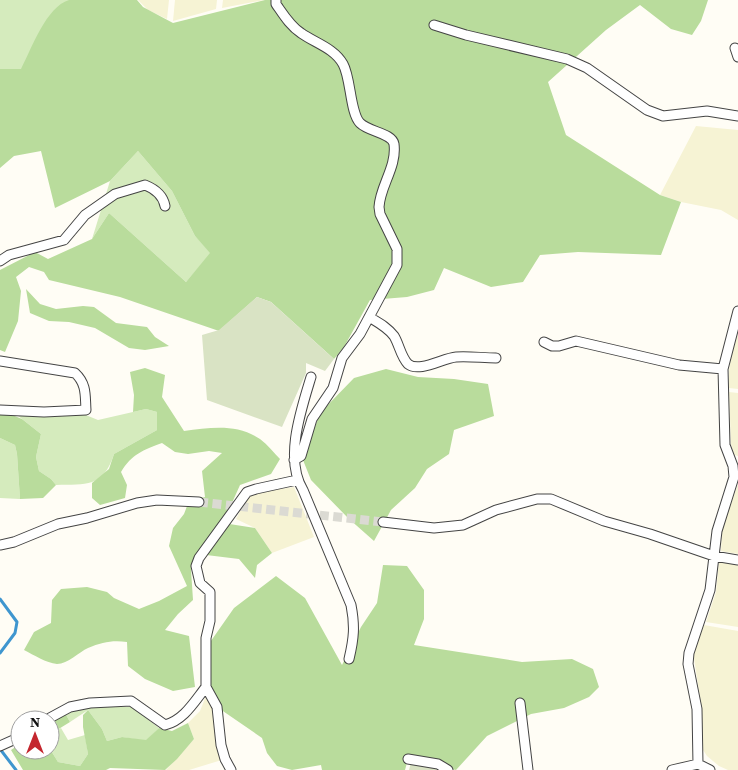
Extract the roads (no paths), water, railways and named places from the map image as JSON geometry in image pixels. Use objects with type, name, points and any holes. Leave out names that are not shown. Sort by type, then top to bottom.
[{"type":"street","points":[[276,0],[276,4],[292,26],[300,33],[330,50],[343,64],[356,115],[361,124],[371,131],[389,136],[394,144],[392,164],[379,207],[380,214],[396,249],[396,265],[370,317],[342,358],[333,388],[312,420],[301,456],[294,460]]},
{"type":"street","points":[[434,25],[466,36],[568,59],[586,68],[647,110],[663,116],[707,111],[738,116]]},
{"type":"street","points":[[0,261],[9,255],[64,240],[85,215],[115,194],[145,185],[159,193],[164,199],[165,206]]},
{"type":"street","points":[[698,764],[697,709],[688,664],[689,653],[710,590],[717,531],[734,477],[733,466],[725,445],[723,370],[738,311]]},
{"type":"street","points":[[370,317],[385,326],[394,336],[406,362],[413,368],[421,368],[445,359],[458,357],[496,358]]},
{"type":"street","points":[[544,342],[552,346],[559,346],[576,341],[679,365],[723,370]]},
{"type":"street","points":[[0,361],[75,373],[85,387],[86,410],[44,412],[0,410]]},
{"type":"street","points":[[311,377],[299,415],[294,460],[297,480],[303,490],[351,605],[354,620],[354,639],[349,659]]},
{"type":"street","points":[[231,770],[221,745],[217,706],[206,687],[206,638],[210,621],[210,592],[200,583],[196,566],[199,558],[247,492],[297,480]]},
{"type":"street","points":[[384,522],[434,528],[463,525],[496,510],[538,499],[551,499],[604,521],[650,534],[714,556],[738,560]]},
{"type":"street","points":[[0,545],[14,542],[58,524],[88,518],[137,503],[157,500],[199,502]]},
{"type":"street","points":[[60,712],[70,707],[90,703],[131,701],[165,725],[173,723],[186,712],[206,687]]},
{"type":"street","points":[[520,703],[528,770]]},
{"type":"street","points":[[408,759],[438,764],[448,770]]},
{"type":"street","points":[[672,770],[698,764],[710,770]]},
{"type":"waterway","points":[[0,599],[17,622],[15,633],[0,653]]},
{"type":"waterway","points":[[0,749],[16,770]]},
{"type":"tunnel","points":[[199,502],[383,522]]}]
